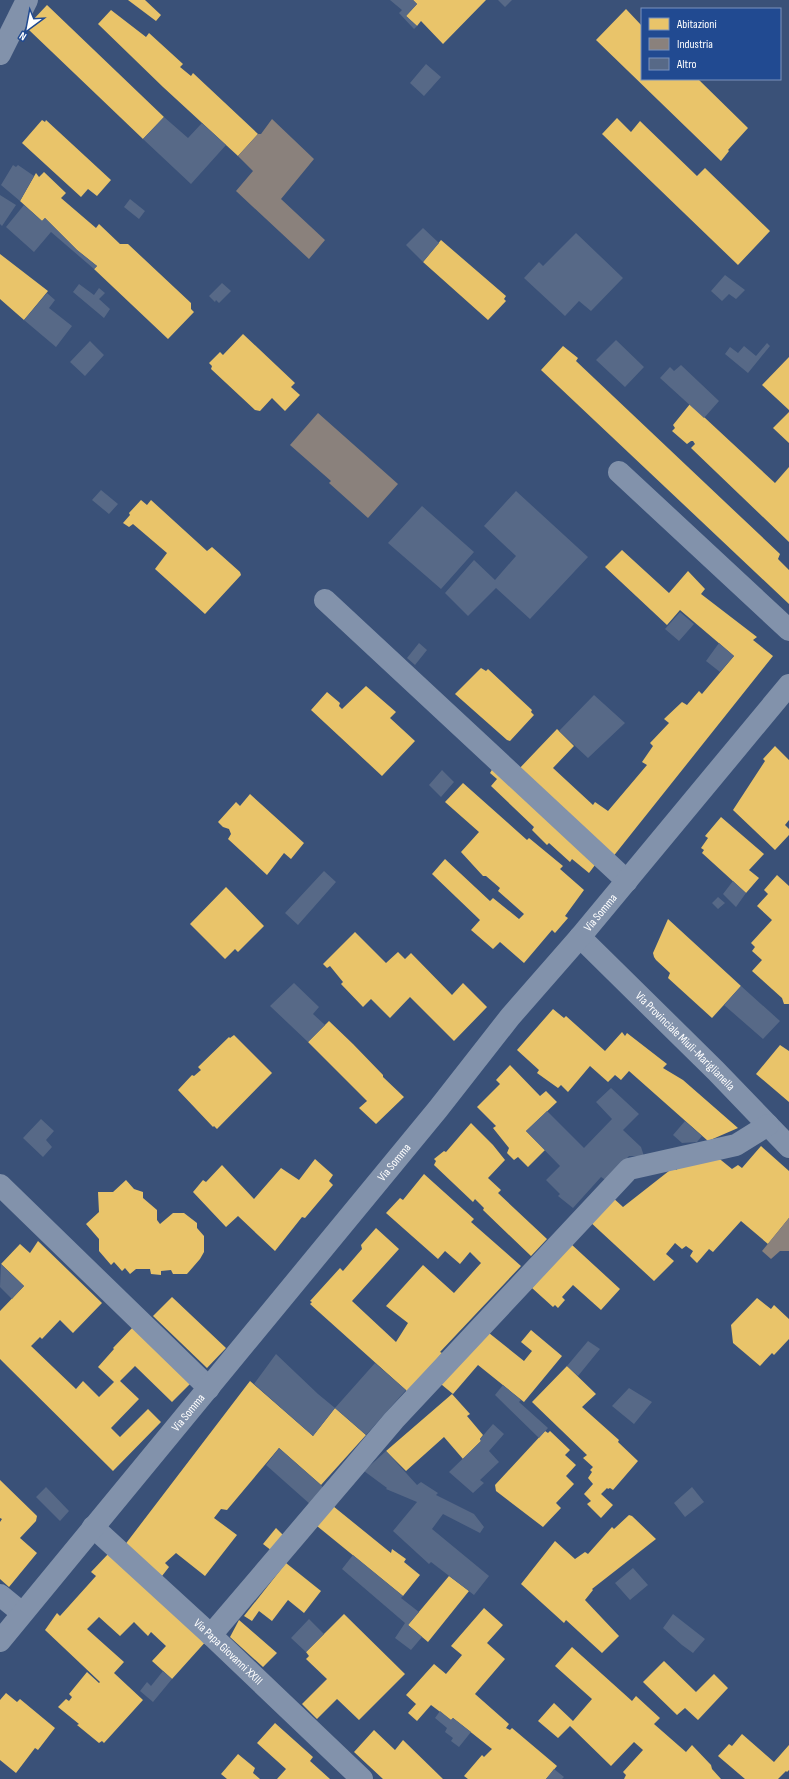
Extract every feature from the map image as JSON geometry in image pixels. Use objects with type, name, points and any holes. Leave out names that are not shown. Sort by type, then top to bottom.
[{"type":"street","points":[[0,54],[27,0]]},
{"type":"street","points":[[619,472],[789,630]]},
{"type":"street","points":[[325,600],[627,881]]},
{"type":"street","name":"Via Somma","points":[[0,1641],[438,1109],[510,1018],[627,881],[789,685]]},
{"type":"street","name":"Via Provinciale Miuli-Mariglianella","points":[[580,937],[716,1071],[789,1147]]},
{"type":"street","points":[[211,1635],[394,1420],[629,1170],[736,1145],[768,1125]]},
{"type":"street","points":[[0,1185],[209,1388]]},
{"type":"street","name":"Via Papa Giovanni XXIII","points":[[93,1527],[211,1635],[362,1779]]},
{"type":"street","points":[[0,1595],[22,1614]]},
{"type":"building: Abitazioni","points":[[128,0],[145,0],[161,15],[156,21]]},
{"type":"building: Abitazioni","points":[[413,0],[486,0],[443,44],[421,21],[417,26],[406,16],[417,4]]},
{"type":"building: Abitazioni","points":[[47,5],[164,117],[143,139],[29,30],[35,24],[32,21]]},
{"type":"building: Abitazioni","points":[[626,9],[641,25],[641,80],[699,80],[748,128],[728,150],[729,151],[721,161],[596,40]]},
{"type":"building: Abitazioni","points":[[111,10],[146,37],[149,33],[183,64],[180,67],[191,76],[193,73],[258,134],[238,156],[163,87],[98,24]]},
{"type":"building: Abitazioni","points":[[617,118],[631,132],[640,121],[697,176],[705,168],[770,231],[738,265],[602,134]]},
{"type":"building: Abitazioni","points":[[42,120],[45,122],[46,120],[111,180],[97,196],[88,189],[81,197],[22,143]]},
{"type":"building: Abitazioni","points":[[44,172],[66,193],[61,198],[96,228],[99,224],[120,244],[128,244],[191,303],[191,309],[194,312],[168,339],[94,269],[97,266],[77,250],[45,218],[42,221],[20,201],[36,173],[39,177]]},
{"type":"building: Abitazioni","points":[[441,240],[506,296],[504,299],[506,301],[488,320],[423,262]]},
{"type":"building: Abitazioni","points":[[0,254],[48,291],[24,320],[0,299]]},
{"type":"building: Abitazioni","points":[[243,334],[295,383],[291,387],[300,395],[285,411],[272,398],[260,411],[255,410],[211,369],[212,366],[209,363],[220,352],[223,355]]},
{"type":"building: Abitazioni","points":[[563,346],[578,358],[576,361],[780,554],[778,559],[789,570],[789,604],[541,370]]},
{"type":"building: Abitazioni","points":[[789,357],[789,410],[762,385]]},
{"type":"building: Abitazioni","points":[[690,404],[775,483],[789,467],[789,542],[691,448],[695,444],[693,441],[687,444],[672,431],[675,428],[673,425]]},
{"type":"building: Abitazioni","points":[[789,412],[789,443],[773,428]]},
{"type":"building: Abitazioni","points":[[141,500],[147,505],[151,500],[207,551],[212,547],[240,572],[241,575],[205,614],[155,569],[167,553],[133,524],[129,527],[123,523],[130,515],[129,513]]},
{"type":"building: Abitazioni","points":[[622,550],[669,593],[688,571],[705,589],[701,594],[757,637],[753,640],[773,656],[612,858],[517,771],[557,729],[574,746],[553,768],[593,805],[595,802],[608,811],[647,765],[642,762],[653,746],[650,743],[669,723],[664,719],[682,702],[687,705],[699,691],[702,694],[734,656],[680,610],[667,625],[605,567]]},
{"type":"building: Abitazioni","points":[[481,668],[486,671],[488,669],[532,710],[531,712],[534,715],[510,741],[455,694]]},
{"type":"building: Abitazioni","points":[[366,686],[396,712],[390,718],[415,741],[382,776],[311,710],[327,692],[340,703],[339,706],[342,709]]},
{"type":"building: Abitazioni","points":[[775,746],[789,760],[789,820],[785,825],[789,829],[789,835],[775,850],[733,810],[765,761],[763,759]]},
{"type":"building: Abitazioni","points":[[493,768],[598,861],[589,873],[572,859],[570,862],[549,843],[547,845],[532,830],[534,827],[491,786],[497,779],[490,773]]},
{"type":"building: Abitazioni","points":[[463,783],[527,840],[529,838],[563,866],[560,869],[584,890],[565,916],[568,918],[555,933],[552,930],[524,963],[500,942],[493,949],[471,930],[480,920],[432,874],[445,859],[490,901],[493,898],[519,919],[524,914],[498,891],[500,888],[486,876],[483,876],[461,852],[479,832],[445,802]]},
{"type":"building: Abitazioni","points":[[250,794],[304,843],[291,859],[284,853],[267,875],[228,839],[231,834],[229,829],[223,827],[218,822],[236,802],[240,806]]},
{"type":"building: Abitazioni","points":[[721,817],[764,854],[749,870],[759,878],[746,893],[702,853],[704,850],[701,848],[708,838],[705,836]]},
{"type":"building: Abitazioni","points":[[777,875],[789,886],[789,1004],[784,1004],[782,998],[752,971],[762,960],[752,951],[755,947],[751,943],[772,920],[757,906],[768,894],[764,890]]},
{"type":"building: Abitazioni","points":[[226,887],[264,926],[238,952],[235,949],[225,959],[190,924]]},
{"type":"building: Abitazioni","points":[[668,919],[741,986],[712,1018],[668,978],[670,973],[654,957],[653,953]]},
{"type":"building: Abitazioni","points":[[355,932],[386,963],[398,952],[405,959],[411,953],[452,995],[463,983],[487,1007],[454,1041],[410,997],[390,1018],[371,999],[363,1007],[341,984],[343,982],[330,966],[327,968],[323,964]]},
{"type":"building: Abitazioni","points":[[553,1009],[564,1018],[566,1016],[605,1051],[622,1032],[625,1036],[627,1033],[667,1064],[663,1068],[683,1080],[738,1128],[708,1141],[629,1071],[621,1080],[615,1075],[608,1082],[590,1066],[568,1092],[561,1085],[558,1088],[537,1073],[539,1070],[517,1050]]},
{"type":"building: Abitazioni","points":[[329,1021],[404,1097],[376,1124],[359,1108],[367,1101],[308,1042]]},
{"type":"building: Abitazioni","points":[[234,1035],[272,1073],[217,1129],[214,1126],[213,1127],[178,1090],[192,1075],[194,1076],[201,1070],[198,1067],[229,1037],[230,1038]]},
{"type":"building: Abitazioni","points":[[780,1045],[789,1051],[789,1102],[756,1074]]},
{"type":"building: Abitazioni","points":[[510,1065],[540,1096],[546,1091],[557,1102],[526,1131],[545,1150],[528,1167],[518,1157],[514,1160],[507,1153],[509,1148],[493,1128],[496,1126],[477,1107],[500,1084],[496,1080]]},
{"type":"building: Abitazioni","points":[[471,1123],[493,1145],[505,1160],[488,1178],[501,1190],[498,1193],[547,1239],[531,1256],[483,1210],[484,1208],[475,1199],[473,1202],[434,1165],[436,1161],[434,1159],[444,1151],[446,1152]]},
{"type":"building: Abitazioni","points":[[761,1146],[789,1171],[789,1218],[768,1244],[741,1221],[713,1252],[709,1249],[697,1263],[690,1256],[693,1251],[686,1246],[682,1249],[675,1243],[666,1254],[674,1261],[654,1281],[588,1220],[611,1196],[623,1207],[674,1167],[676,1170],[681,1166],[716,1156],[732,1169],[738,1165],[742,1168]]},
{"type":"building: Abitazioni","points":[[315,1159],[333,1175],[329,1181],[333,1185],[305,1218],[302,1217],[275,1251],[238,1216],[226,1227],[193,1192],[203,1180],[206,1182],[222,1165],[254,1199],[281,1168],[299,1180]]},
{"type":"building: Abitazioni","points":[[424,1174],[474,1219],[471,1222],[521,1266],[440,1352],[442,1353],[408,1392],[310,1304],[312,1302],[310,1301],[340,1268],[343,1271],[362,1249],[361,1245],[376,1228],[399,1249],[352,1301],[396,1342],[408,1323],[386,1306],[423,1265],[454,1293],[481,1263],[470,1252],[460,1264],[445,1251],[438,1259],[386,1213],[400,1198],[403,1200]]},
{"type":"building: Abitazioni","points":[[126,1180],[134,1189],[143,1192],[143,1198],[157,1210],[157,1220],[160,1224],[173,1213],[184,1213],[197,1223],[197,1228],[204,1236],[204,1252],[187,1274],[173,1274],[171,1270],[161,1271],[161,1275],[151,1274],[150,1269],[136,1269],[130,1274],[125,1268],[122,1271],[114,1262],[111,1265],[99,1251],[99,1239],[86,1224],[99,1212],[98,1192],[113,1192]]},
{"type":"building: Abitazioni","points":[[38,1241],[102,1303],[73,1333],[60,1320],[42,1339],[40,1337],[31,1346],[76,1389],[83,1381],[99,1397],[114,1382],[98,1367],[114,1349],[113,1348],[134,1326],[192,1382],[172,1402],[135,1366],[120,1381],[139,1399],[111,1428],[120,1437],[148,1409],[161,1422],[113,1471],[0,1359],[0,1311],[24,1286],[1,1264],[20,1244],[30,1253]]},
{"type":"building: Abitazioni","points":[[571,1244],[620,1289],[601,1310],[573,1285],[562,1297],[565,1300],[558,1308],[555,1305],[553,1307],[532,1288]]},
{"type":"building: Abitazioni","points":[[172,1297],[226,1348],[207,1368],[153,1316]]},
{"type":"building: Abitazioni","points":[[757,1298],[771,1309],[774,1305],[789,1319],[789,1339],[774,1355],[772,1353],[760,1366],[733,1343],[731,1325]]},
{"type":"building: Abitazioni","points":[[484,1329],[524,1361],[532,1351],[521,1342],[531,1330],[562,1356],[524,1402],[478,1365],[453,1394],[436,1380]]},
{"type":"building: Abitazioni","points":[[567,1366],[596,1394],[582,1407],[619,1440],[618,1442],[638,1461],[613,1490],[607,1488],[601,1494],[613,1505],[601,1518],[587,1504],[591,1501],[584,1494],[593,1484],[588,1478],[592,1472],[590,1470],[593,1467],[583,1458],[587,1455],[532,1402]]},
{"type":"building: Abitazioni","points":[[250,1381],[313,1436],[335,1408],[366,1435],[321,1485],[279,1448],[227,1510],[221,1509],[214,1518],[237,1535],[205,1576],[176,1553],[165,1563],[169,1567],[162,1576],[124,1546]]},
{"type":"building: Abitazioni","points":[[452,1394],[470,1414],[467,1416],[483,1435],[480,1439],[481,1441],[463,1459],[444,1437],[406,1471],[386,1451]]},
{"type":"building: Abitazioni","points":[[545,1431],[548,1433],[550,1431],[570,1450],[565,1455],[576,1465],[566,1476],[574,1484],[556,1503],[561,1508],[543,1527],[496,1491],[495,1485]]},
{"type":"building: Abitazioni","points":[[0,1480],[37,1516],[36,1521],[20,1538],[37,1553],[9,1587],[0,1579],[0,1522],[2,1519],[0,1518]]},
{"type":"building: Abitazioni","points":[[333,1506],[391,1553],[392,1549],[406,1559],[404,1562],[420,1575],[403,1596],[317,1526]]},
{"type":"building: Abitazioni","points":[[629,1515],[632,1516],[656,1539],[592,1589],[593,1590],[585,1600],[619,1636],[602,1653],[566,1620],[564,1623],[521,1584],[555,1541],[575,1559],[585,1552],[588,1554],[612,1527],[614,1529]]},
{"type":"building: Abitazioni","points":[[276,1528],[284,1536],[272,1551],[263,1544]]},
{"type":"building: Abitazioni","points":[[109,1553],[208,1639],[172,1679],[152,1661],[166,1646],[151,1632],[148,1636],[134,1622],[120,1636],[99,1617],[87,1629],[124,1662],[114,1673],[143,1700],[104,1743],[102,1741],[99,1743],[58,1707],[66,1699],[69,1701],[72,1697],[69,1694],[87,1672],[99,1683],[100,1682],[45,1630],[57,1613],[60,1616],[96,1576],[91,1572]]},
{"type":"building: Abitazioni","points":[[286,1563],[321,1591],[304,1613],[288,1600],[272,1621],[259,1611],[252,1621],[244,1616]]},
{"type":"building: Abitazioni","points":[[449,1576],[469,1591],[428,1642],[408,1625]]},
{"type":"building: Abitazioni","points":[[484,1608],[503,1625],[487,1643],[505,1659],[475,1694],[509,1724],[506,1728],[510,1730],[512,1728],[557,1766],[546,1779],[468,1779],[464,1776],[482,1755],[484,1757],[492,1749],[453,1718],[451,1720],[431,1705],[417,1721],[408,1713],[416,1704],[406,1695],[434,1664],[446,1674],[462,1655],[451,1646]]},
{"type":"building: Abitazioni","points":[[344,1614],[405,1674],[359,1720],[337,1699],[317,1719],[302,1704],[327,1679],[306,1659],[309,1656],[306,1652]]},
{"type":"building: Abitazioni","points":[[239,1620],[277,1653],[263,1667],[230,1637]]},
{"type":"building: Abitazioni","points":[[572,1647],[632,1701],[636,1696],[660,1718],[654,1724],[686,1752],[692,1745],[711,1765],[712,1769],[721,1779],[624,1779],[626,1775],[623,1772],[643,1750],[634,1742],[611,1766],[570,1726],[558,1738],[538,1721],[554,1703],[573,1721],[592,1699],[555,1666]]},
{"type":"building: Abitazioni","points":[[664,1661],[696,1692],[714,1674],[728,1688],[698,1720],[685,1708],[677,1715],[643,1682]]},
{"type":"building: Abitazioni","points":[[6,1693],[17,1702],[20,1699],[55,1728],[38,1750],[35,1748],[16,1773],[0,1760],[0,1700]]},
{"type":"building: Abitazioni","points":[[275,1723],[313,1757],[310,1761],[330,1779],[277,1779],[286,1769],[257,1743]]},
{"type":"building: Abitazioni","points":[[374,1730],[395,1750],[403,1740],[443,1779],[383,1779],[354,1752]]},
{"type":"building: Abitazioni","points":[[742,1734],[774,1762],[789,1745],[789,1770],[778,1779],[745,1779],[718,1756],[729,1744],[732,1746]]},
{"type":"building: Abitazioni","points":[[238,1754],[255,1768],[253,1773],[260,1779],[227,1779],[221,1774]]},
{"type":"building: Industria","points":[[272,119],[314,159],[281,199],[325,240],[309,259],[236,191],[253,171],[238,156],[258,134],[261,134]]},
{"type":"building: Industria","points":[[318,413],[398,484],[368,518],[329,483],[331,481],[290,445]]},
{"type":"building: Industria","points":[[789,1218],[789,1251],[780,1251],[771,1259],[762,1251]]},
{"type":"building: Altro","points":[[390,0],[413,0],[417,4],[406,16],[417,26],[414,29],[399,13],[402,10]]},
{"type":"building: Altro","points":[[498,0],[512,0],[505,7]]},
{"type":"building: Altro","points":[[426,64],[441,77],[424,96],[410,83]]},
{"type":"building: Altro","points":[[164,117],[188,138],[202,123],[226,145],[191,184],[143,139]]},
{"type":"building: Altro","points":[[13,165],[16,167],[18,165],[34,176],[20,201],[1,185]]},
{"type":"building: Altro","points":[[0,195],[16,205],[2,226],[0,224]]},
{"type":"building: Altro","points":[[130,199],[145,211],[139,219],[124,207]]},
{"type":"building: Altro","points":[[24,205],[42,221],[45,218],[77,250],[97,266],[94,269],[51,232],[34,252],[6,227]]},
{"type":"building: Altro","points":[[423,228],[439,243],[423,262],[406,245]]},
{"type":"building: Altro","points":[[576,233],[623,278],[591,311],[579,301],[565,316],[524,278],[539,262],[543,266]]},
{"type":"building: Altro","points":[[725,275],[745,290],[736,299],[729,294],[722,301],[711,291]]},
{"type":"building: Altro","points":[[222,283],[231,291],[219,303],[216,300],[215,302],[209,296]]},
{"type":"building: Altro","points":[[79,284],[94,295],[99,288],[105,293],[99,299],[110,309],[104,318],[73,292]]},
{"type":"building: Altro","points":[[47,293],[55,300],[49,308],[72,326],[56,347],[24,320]]},
{"type":"building: Altro","points":[[616,340],[644,367],[625,387],[596,360]]},
{"type":"building: Altro","points":[[90,341],[104,355],[85,376],[70,362]]},
{"type":"building: Altro","points":[[767,343],[770,346],[748,373],[725,354],[730,347],[738,353],[744,346],[756,356]]},
{"type":"building: Altro","points":[[681,365],[719,401],[704,418],[660,378],[670,367],[674,371]]},
{"type":"building: Altro","points":[[101,490],[118,504],[109,514],[92,500]]},
{"type":"building: Altro","points":[[516,491],[588,557],[530,619],[496,588],[468,616],[445,593],[474,560],[495,580],[516,556],[484,526]]},
{"type":"building: Altro","points":[[422,506],[474,552],[441,589],[388,543]]},
{"type":"building: Altro","points":[[680,612],[694,624],[679,641],[665,629]]},
{"type":"building: Altro","points":[[419,643],[427,650],[415,665],[407,658]]},
{"type":"building: Altro","points":[[719,643],[734,656],[720,672],[706,661]]},
{"type":"building: Altro","points":[[594,695],[625,723],[588,758],[559,731]]},
{"type":"building: Altro","points":[[442,770],[454,782],[441,797],[429,785]]},
{"type":"building: Altro","points":[[324,871],[336,882],[298,925],[285,913]]},
{"type":"building: Altro","points":[[733,881],[746,893],[736,907],[723,894]]},
{"type":"building: Altro","points":[[718,897],[725,903],[718,909],[712,903]]},
{"type":"building: Altro","points":[[294,983],[319,1007],[313,1014],[325,1025],[308,1042],[270,1006]]},
{"type":"building: Altro","points":[[741,986],[780,1021],[763,1039],[724,1005]]},
{"type":"building: Altro","points":[[611,1088],[639,1114],[623,1130],[641,1147],[644,1156],[629,1156],[607,1181],[601,1177],[573,1208],[558,1196],[560,1194],[546,1180],[560,1166],[526,1131],[547,1111],[584,1148],[612,1119],[596,1102]]},
{"type":"building: Altro","points":[[41,1119],[54,1131],[46,1140],[52,1147],[43,1157],[23,1138]]},
{"type":"building: Altro","points":[[685,1121],[702,1136],[697,1142],[682,1143],[673,1135]]},
{"type":"building: Altro","points":[[1,1264],[24,1286],[12,1299],[0,1287]]},
{"type":"building: Altro","points":[[588,1341],[600,1349],[578,1376],[567,1366]]},
{"type":"building: Altro","points":[[276,1354],[335,1408],[313,1436],[254,1384]]},
{"type":"building: Altro","points":[[375,1363],[406,1390],[366,1435],[335,1408]]},
{"type":"building: Altro","points":[[503,1385],[521,1400],[519,1402],[548,1428],[539,1438],[495,1395]]},
{"type":"building: Altro","points":[[629,1388],[652,1402],[634,1424],[612,1406]]},
{"type":"building: Altro","points":[[493,1424],[504,1434],[489,1451],[499,1462],[480,1480],[484,1483],[473,1493],[449,1472],[481,1441],[480,1439]]},
{"type":"building: Altro","points":[[279,1448],[324,1489],[311,1505],[266,1465]]},
{"type":"building: Altro","points":[[386,1451],[417,1485],[421,1482],[438,1493],[436,1495],[474,1514],[484,1527],[480,1533],[443,1514],[432,1529],[489,1576],[474,1595],[431,1562],[429,1564],[393,1531],[417,1502],[386,1489],[387,1488],[364,1471]]},
{"type":"building: Altro","points":[[46,1487],[69,1511],[60,1521],[36,1497]]},
{"type":"building: Altro","points":[[692,1487],[704,1502],[685,1517],[674,1503]]},
{"type":"building: Altro","points":[[353,1555],[403,1596],[401,1598],[419,1612],[408,1625],[422,1637],[411,1650],[395,1638],[405,1623],[342,1569]]},
{"type":"building: Altro","points":[[633,1568],[648,1585],[630,1600],[615,1583]]},
{"type":"building: Altro","points":[[673,1614],[705,1639],[693,1653],[663,1628]]},
{"type":"building: Altro","points":[[309,1619],[324,1634],[306,1652],[291,1638]]},
{"type":"building: Altro","points":[[163,1671],[172,1679],[153,1702],[140,1691],[147,1682],[151,1686]]},
{"type":"building: Altro","points":[[440,1711],[451,1720],[453,1718],[471,1732],[459,1747],[451,1741],[453,1738],[445,1732],[447,1728],[435,1718]]},
{"type":"building: Altro","points":[[554,1769],[564,1777],[562,1779],[546,1779]]}]
